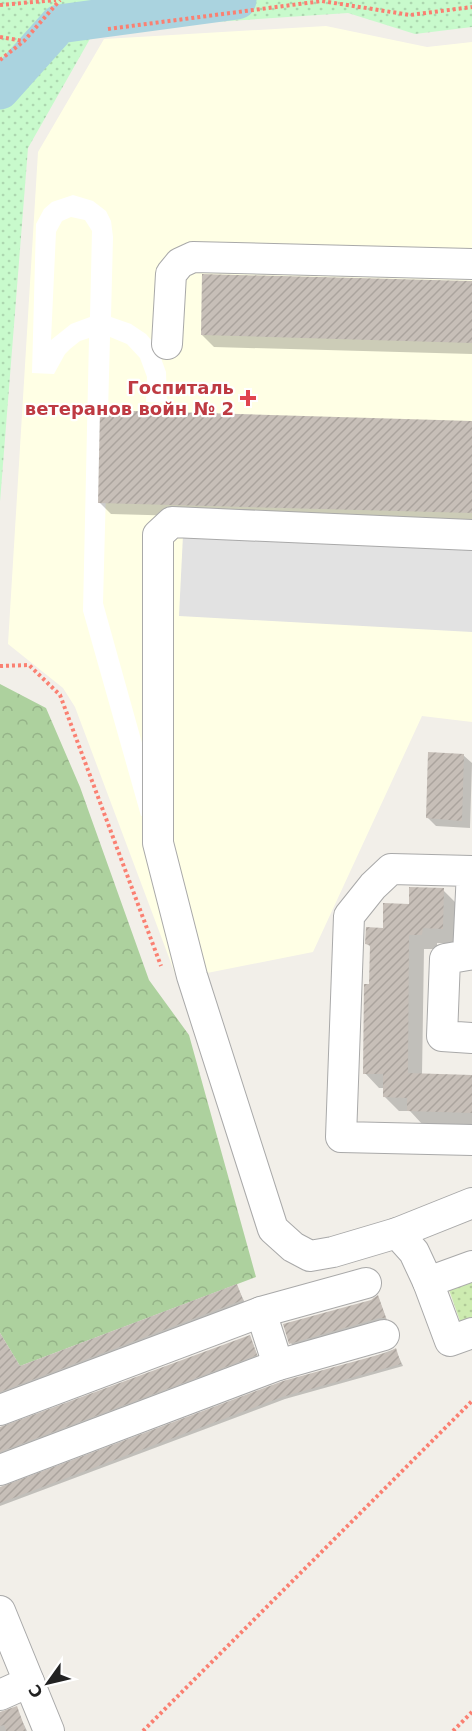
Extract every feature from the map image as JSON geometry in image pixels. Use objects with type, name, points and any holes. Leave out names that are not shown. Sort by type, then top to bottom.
[{"type":"lane","points":[[167,344],[171,274],[180,263],[193,256],[472,264]]},
{"type":"lane","points":[[472,535],[172,522],[158,535],[158,843],[192,976],[273,1229],[293,1247],[310,1256],[333,1252],[397,1233],[472,1203]]},
{"type":"lane","points":[[472,1038],[442,1036],[445,959],[468,955],[472,871],[391,869],[372,886],[349,916],[341,1137],[472,1140]]},
{"type":"lane","points":[[397,1233],[414,1252],[450,1341],[472,1333]]},
{"type":"lane","points":[[428,1282],[472,1266]]},
{"type":"lane","points":[[0,1410],[261,1312],[366,1283]]},
{"type":"lane","points":[[261,1312],[278,1365]]},
{"type":"lane","points":[[0,1470],[278,1365],[384,1335]]},
{"type":"lane","points":[[0,1611],[49,1731]]},
{"type":"lane","points":[[0,1695],[29,1682]]},
{"type":"path","points":[[0,5],[58,0]]},
{"type":"path","points":[[0,60],[24,41],[58,0]]},
{"type":"path","points":[[108,29],[322,1],[410,15],[472,7]]},
{"type":"path","points":[[0,37],[24,41]]},
{"type":"path","points":[[0,666],[29,665],[60,695],[166,977]]},
{"type":"path","points":[[143,1731],[472,1401]]},
{"type":"path","points":[[453,1731],[472,1712]]},
{"type":"shaded area","name":"Госпиталь ветеранов войн № 2","points":[[326,26],[427,47],[472,42],[472,722],[422,716],[313,952],[177,979],[75,707],[63,688],[8,644],[38,152],[104,39]]},
{"type":"shaded area","points":[[184,515],[472,530],[472,632],[179,616]]},
{"type":"green space","points":[[0,0],[472,0],[472,27],[415,34],[348,13],[95,30],[28,148],[0,502]]},
{"type":"green space","points":[[0,684],[46,708],[80,787],[149,980],[189,1035],[256,1277],[20,1366],[0,1333]]},
{"type":"green space","points":[[472,1276],[472,1323],[462,1327],[447,1284]]},
{"type":"pier","points":[[73,195],[93,201],[106,211],[111,221],[113,237],[111,317],[131,324],[146,334],[157,347],[166,372],[167,403],[146,402],[147,377],[140,358],[127,344],[110,337],[103,603],[161,811],[141,816],[83,611],[89,338],[80,341],[65,354],[54,374],[32,373],[36,224],[44,209],[52,202]],"holes":[[[71,217],[85,220],[92,231],[90,317],[71,324],[51,340],[56,232],[62,221]]]},
{"type":"building","points":[[202,274],[472,281],[472,343],[201,335]]},
{"type":"building","points":[[100,410],[472,421],[472,513],[98,503]]},
{"type":"building","points":[[428,752],[464,754],[462,821],[426,818]]},
{"type":"building","points":[[409,887],[444,888],[443,929],[423,928],[422,935],[409,935],[408,1073],[472,1075],[472,1113],[407,1111],[407,1098],[383,1097],[383,1074],[363,1074],[364,984],[369,984],[370,945],[365,944],[366,927],[383,928],[383,903],[409,904]]},
{"type":"building","points":[[237,1284],[243,1300],[0,1392],[0,1333],[20,1366]]},
{"type":"building","points":[[378,1295],[386,1318],[379,1318],[289,1344],[283,1324],[371,1300]]},
{"type":"building","points":[[250,1335],[257,1355],[0,1452],[0,1427]]},
{"type":"building","points":[[396,1348],[401,1364],[282,1397],[0,1503],[0,1487],[283,1381],[389,1352]]},
{"type":"building","points":[[17,1706],[26,1731],[6,1731],[4,1725],[0,1726],[0,1712]]},
{"type":"waterway","points":[[0,90],[59,24],[237,0]]},
{"type":"place","name":"Госпиталь ветеранов войн № 2","points":[[248,398]]}]
